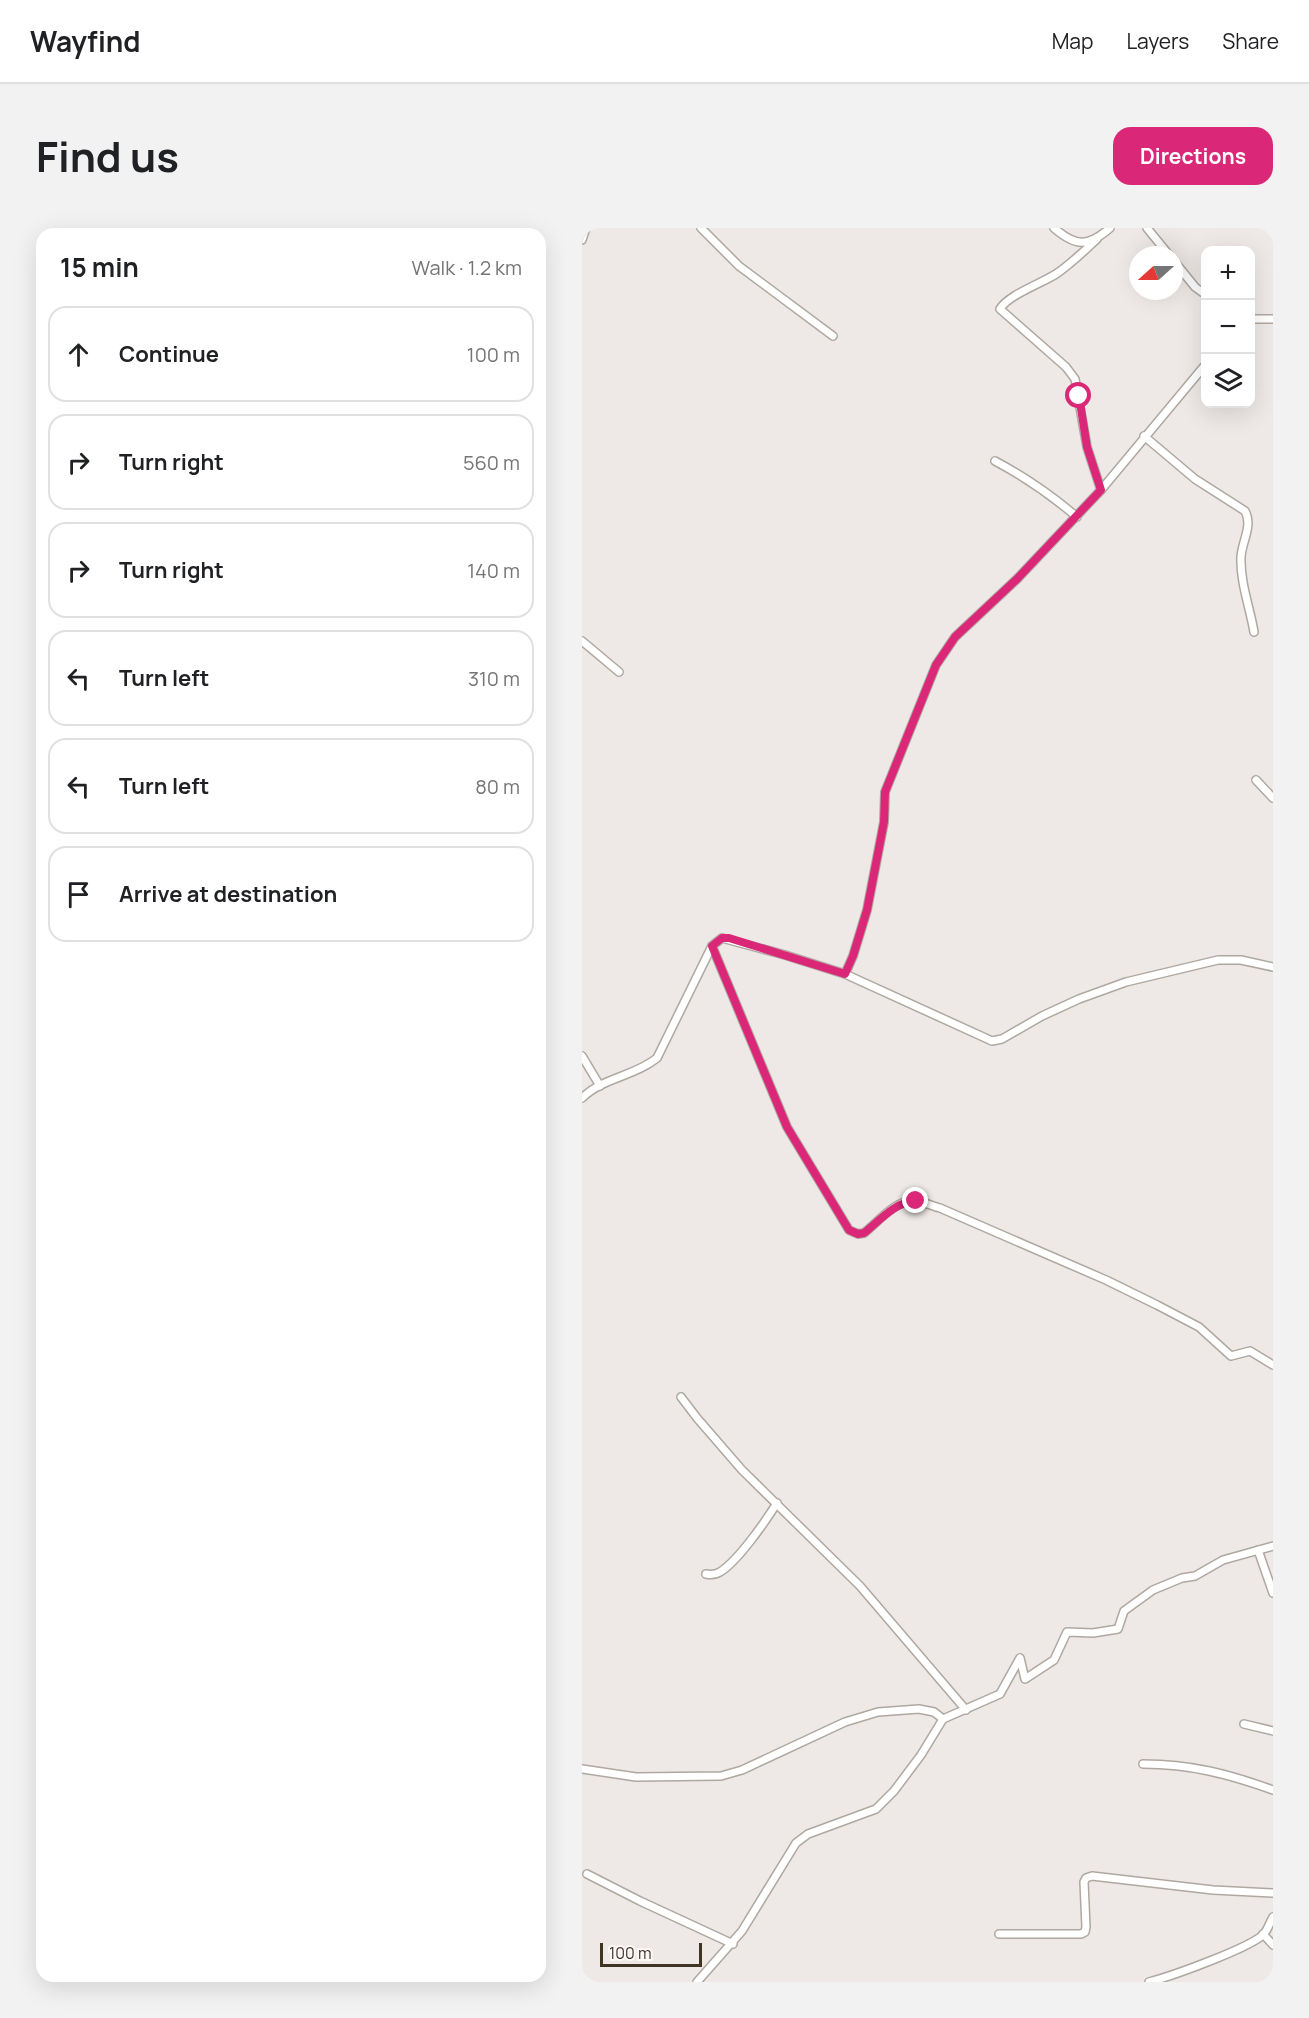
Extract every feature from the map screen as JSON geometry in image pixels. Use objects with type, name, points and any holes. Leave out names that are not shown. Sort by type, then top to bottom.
[{"type":"street","points":[[582,240],[586,228]]},
{"type":"street","points":[[701,228],[739,266],[833,336]]},
{"type":"street","points":[[1054,228],[1065,237],[1081,243],[1097,239]]},
{"type":"street","points":[[1101,490],[1087,447],[1075,379],[1066,367],[1000,309],[1012,298],[1057,273],[1110,228]]},
{"type":"street","points":[[1146,228],[1161,246]]},
{"type":"street","points":[[1183,272],[1201,291]]},
{"type":"street","points":[[1255,319],[1273,319]]},
{"type":"street","points":[[845,974],[867,910],[884,822],[885,792],[936,665],[955,637],[1017,579],[1077,517],[1201,370]]},
{"type":"street","points":[[1144,436],[1195,479],[1245,511],[1248,523],[1241,567],[1254,632]]},
{"type":"street","points":[[995,461],[1025,477],[1077,517]]},
{"type":"street","points":[[582,641],[619,672]]},
{"type":"street","points":[[1256,780],[1273,798]]},
{"type":"street","points":[[582,1098],[600,1086],[642,1068],[657,1058],[712,946],[722,938],[729,938],[845,974],[926,1013],[992,1041],[997,1041],[1060,1008],[1126,982],[1218,960],[1241,960],[1273,967]]},
{"type":"street","points":[[712,946],[787,1127],[849,1230],[858,1234],[864,1233],[899,1204],[909,1201],[940,1208],[1086,1271],[1166,1310],[1199,1327],[1231,1356],[1250,1351],[1273,1365]]},
{"type":"street","points":[[582,1056],[600,1086]]},
{"type":"street","points":[[681,1396],[742,1470],[860,1586],[966,1710]]},
{"type":"street","points":[[706,1574],[713,1575],[728,1565],[755,1536],[777,1503]]},
{"type":"street","points":[[697,1982],[733,1944],[757,1909],[796,1843],[808,1834],[871,1812],[882,1804],[921,1755],[943,1719],[1000,1695],[1020,1658],[1025,1679],[1054,1660],[1067,1632],[1093,1633],[1118,1629],[1124,1611],[1154,1590],[1182,1578],[1195,1576],[1223,1560],[1273,1546]]},
{"type":"street","points":[[1258,1550],[1273,1593]]},
{"type":"street","points":[[582,1769],[636,1777],[721,1776],[742,1770],[845,1722],[878,1712],[919,1709],[934,1712],[943,1719]]},
{"type":"street","points":[[1245,1724],[1273,1731]]},
{"type":"street","points":[[1143,1764],[1173,1764],[1229,1774],[1273,1790]]},
{"type":"street","points":[[587,1874],[639,1901],[733,1944]]},
{"type":"street","points":[[999,1934],[1081,1934],[1085,1932],[1084,1882],[1086,1878],[1092,1876],[1213,1890],[1273,1893]]},
{"type":"street","points":[[1152,1982],[1250,1943],[1263,1934],[1273,1917]]},
{"type":"street","points":[[1263,1934],[1273,1945]]},
{"type":"route","points":[[916,1201],[899,1204],[864,1233],[858,1234],[849,1230],[787,1127],[712,946],[717,940],[729,938],[845,974],[867,910],[884,822],[885,792],[936,665],[955,637],[1017,579],[1101,490],[1087,447],[1079,396]]}]
